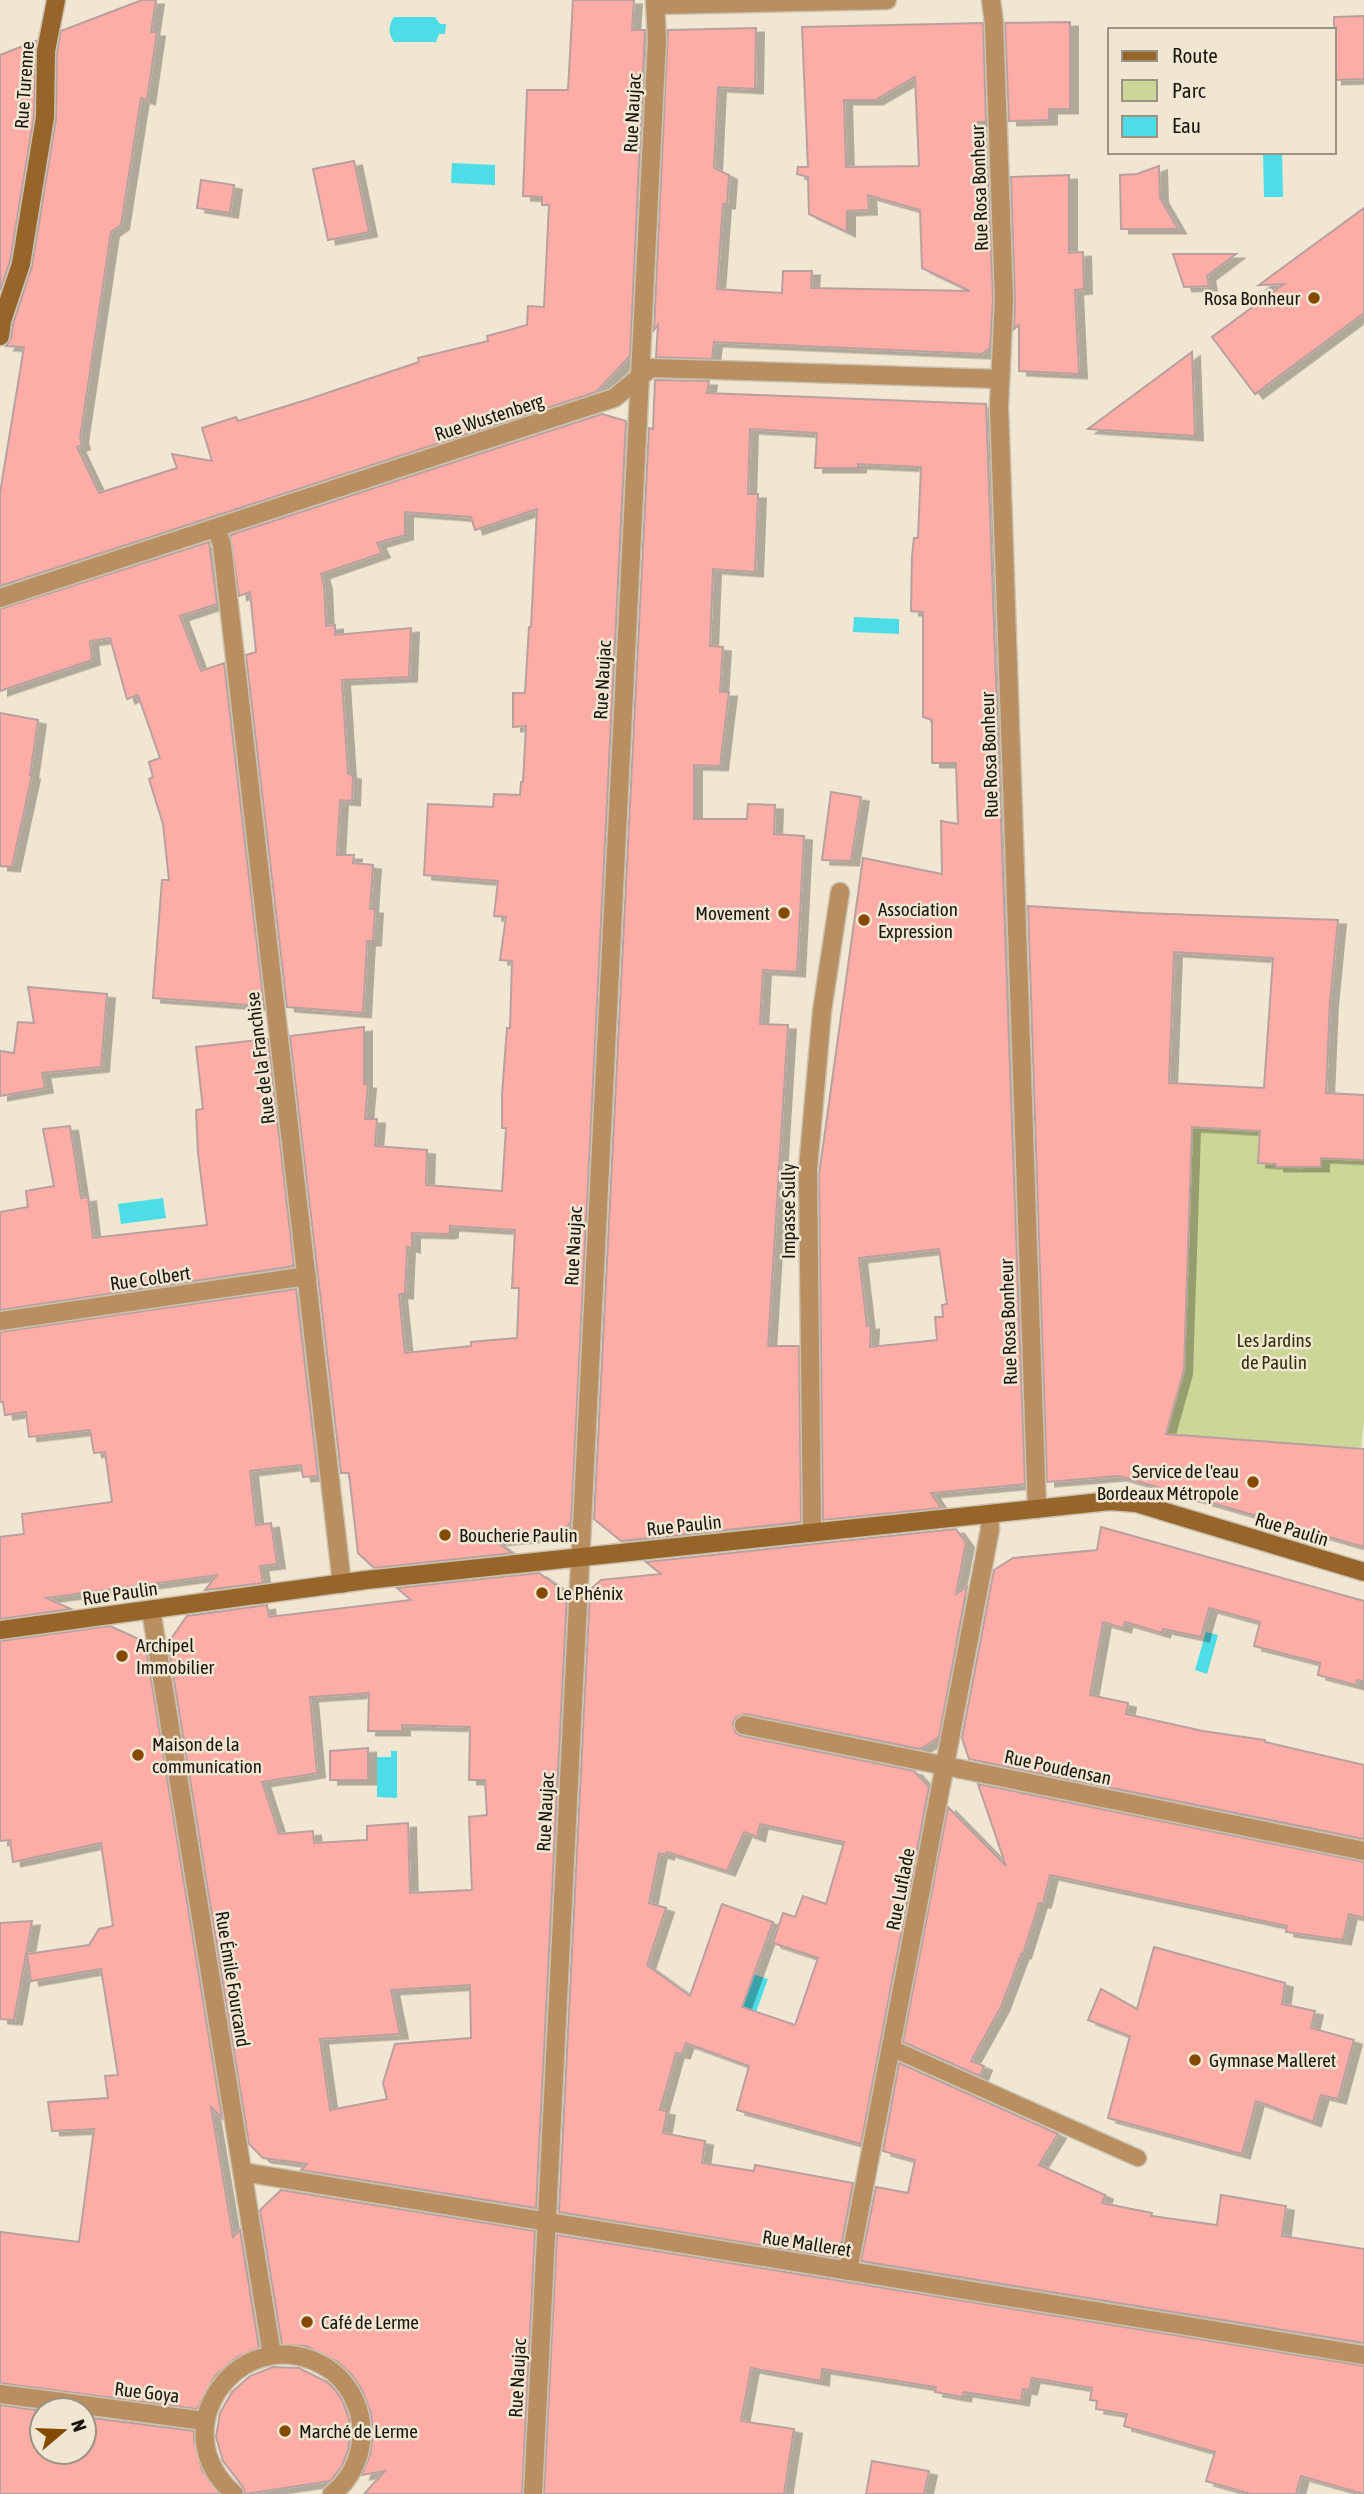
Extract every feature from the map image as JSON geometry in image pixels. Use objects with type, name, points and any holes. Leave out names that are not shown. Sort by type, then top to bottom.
[{"type":"street","name":"Rue Turenne","points":[[0,336],[2,321],[21,264],[45,117],[46,51],[56,0]]},
{"type":"street","points":[[655,3],[887,0]]},
{"type":"street","name":"Rue Rosa Bonheur","points":[[991,0],[1004,299],[999,407],[1037,1509]]},
{"type":"street","name":"Rue Naujac","points":[[533,2494],[635,427],[657,40],[655,3]]},
{"type":"street","name":"Rue Wustenberg","points":[[0,597],[614,398],[651,369],[1000,379]]},
{"type":"street","name":"Rue de la Franchise","points":[[216,528],[222,545],[342,1584]]},
{"type":"street","name":"Impasse Sully","points":[[812,1533],[807,1170],[822,1011],[840,892]]},
{"type":"street","name":"Rue Colbert","points":[[0,1321],[307,1276]]},
{"type":"street","name":"Rue Paulin","points":[[0,1630],[342,1584],[1110,1501],[1136,1503],[1364,1573]]},
{"type":"street","name":"Rue Luflade","points":[[848,2271],[990,1529],[989,1514]]},
{"type":"street","name":"Rue Émile Fourcand","points":[[151,1610],[272,2355]]},
{"type":"street","name":"Rue Poudensan","points":[[744,1725],[1364,1851]]},
{"type":"street","name":"Rue Malleret","points":[[243,2172],[1364,2355]]},
{"type":"street","points":[[234,2494],[222,2483],[211,2464],[205,2443],[205,2421],[213,2397],[228,2376],[248,2362],[272,2355],[296,2355],[320,2363],[339,2377],[354,2397],[361,2420],[361,2444],[354,2468],[340,2488],[332,2494]]},
{"type":"street","name":"Rue Goya","points":[[0,2394],[205,2421]]},
{"type":"lane","points":[[891,2048],[1138,2158]]},
{"type":"green space","name":"Les Jardins de Paulin","points":[[1192,1127],[1260,1131],[1277,1167],[1321,1167],[1323,1136],[1349,1137],[1347,1159],[1364,1161],[1364,1421],[1361,1448],[1218,1439],[1174,1439],[1174,1434],[1167,1434],[1177,1396],[1159,1393],[1159,1371],[1184,1371]]},
{"type":"water","points":[[394,17],[435,17],[440,24],[446,24],[445,34],[439,34],[436,42],[394,42],[390,30]]},
{"type":"water","points":[[1263,154],[1282,154],[1283,197],[1264,197]]},
{"type":"water","points":[[452,163],[495,165],[495,185],[451,183]]},
{"type":"water","points":[[854,617],[899,619],[899,634],[853,632]]},
{"type":"water","points":[[163,1198],[166,1218],[121,1224],[118,1204]]},
{"type":"water","points":[[1206,1632],[1218,1635],[1207,1674],[1195,1670]]},
{"type":"water","points":[[391,1751],[397,1751],[397,1798],[377,1797],[377,1757],[391,1757]]},
{"type":"water","points":[[749,1973],[768,1979],[755,2015],[736,2009]]},
{"type":"building","points":[[142,0],[156,0],[151,32],[157,32],[147,100],[141,98],[121,225],[111,232],[80,438],[82,445],[77,447],[99,493],[177,468],[172,454],[212,461],[202,428],[236,417],[238,421],[306,400],[419,362],[418,358],[488,341],[487,336],[527,325],[528,306],[544,307],[549,205],[542,205],[542,197],[523,196],[527,90],[568,90],[573,0],[634,0],[632,30],[645,30],[630,356],[596,392],[0,586],[0,493],[24,347],[6,346],[11,338],[32,266],[56,119],[57,52],[61,31]]},
{"type":"building","points":[[1364,16],[1364,79],[1336,80],[1334,17]]},
{"type":"building","points":[[1070,22],[1070,109],[1049,109],[1049,120],[1009,121],[1005,23]]},
{"type":"building","points":[[983,23],[986,122],[978,122],[980,178],[988,177],[993,299],[990,348],[982,354],[714,342],[712,359],[656,357],[658,325],[654,330],[668,30],[756,28],[755,89],[718,87],[714,168],[729,175],[727,204],[723,204],[717,289],[782,293],[783,271],[812,271],[811,288],[970,291],[922,268],[920,210],[868,195],[869,210],[847,211],[847,232],[809,214],[808,177],[797,174],[798,167],[808,167],[802,27]],"holes":[[[915,77],[919,166],[846,167],[844,100],[875,100]]]},
{"type":"building","points":[[36,41],[34,116],[10,261],[0,291],[0,55]]},
{"type":"building","points":[[354,161],[369,232],[328,240],[313,169]]},
{"type":"building","points":[[1159,166],[1160,198],[1178,229],[1121,229],[1120,175],[1137,174]]},
{"type":"building","points":[[1069,175],[1069,253],[1083,252],[1084,289],[1075,290],[1079,374],[1019,371],[1019,325],[1014,329],[1011,177]]},
{"type":"building","points":[[201,180],[234,185],[230,213],[197,208]]},
{"type":"building","name":"Rosa Bonheur","points":[[1364,208],[1364,313],[1255,394],[1212,337],[1284,284],[1259,285]]},
{"type":"building","points":[[1173,254],[1236,254],[1207,276],[1209,286],[1184,287]]},
{"type":"building","points":[[1192,352],[1195,436],[1088,429]]},
{"type":"building","points":[[655,380],[709,381],[707,393],[986,404],[1025,1484],[931,1493],[941,1508],[823,1520],[819,1175],[863,858],[942,874],[941,821],[958,824],[956,763],[932,763],[932,720],[923,717],[923,612],[911,611],[912,556],[914,538],[918,538],[921,467],[858,464],[858,468],[815,468],[817,433],[750,429],[748,494],[758,494],[755,572],[713,569],[710,646],[723,647],[720,692],[729,692],[720,766],[694,765],[694,819],[747,819],[748,804],[775,805],[774,834],[804,836],[797,972],[763,970],[760,1024],[788,1025],[768,1346],[799,1346],[801,1522],[621,1541],[594,1519],[649,428],[653,429]],"holes":[[[939,1249],[947,1304],[942,1305],[943,1317],[935,1317],[937,1340],[870,1347],[871,1325],[867,1326],[859,1258]]]},
{"type":"building","points":[[602,414],[626,421],[571,1522],[559,1535],[495,1541],[512,1553],[374,1568],[358,1553],[349,1473],[341,1473],[290,1036],[364,1027],[364,1084],[368,1084],[365,1119],[377,1119],[375,1146],[427,1150],[426,1185],[502,1191],[506,1128],[502,1128],[502,1095],[507,1028],[510,1028],[512,961],[500,960],[506,917],[494,916],[498,881],[424,875],[428,804],[493,807],[494,794],[520,795],[526,726],[513,727],[513,693],[525,693],[537,509],[475,530],[471,517],[405,512],[405,535],[377,543],[382,553],[321,574],[326,626],[335,625],[335,635],[411,628],[409,677],[342,680],[348,774],[353,775],[352,801],[340,800],[337,855],[354,855],[353,863],[373,865],[370,909],[375,909],[373,941],[367,941],[363,1013],[287,1007],[246,655],[256,652],[250,592],[239,596],[230,535]],"holes":[[[450,1226],[515,1230],[512,1288],[519,1288],[517,1338],[471,1342],[471,1346],[405,1353],[399,1294],[405,1294],[407,1247],[412,1248],[412,1233],[446,1234],[450,1233]]]},
{"type":"building","points":[[209,542],[217,604],[180,616],[201,671],[224,663],[264,1006],[153,998],[162,880],[169,880],[163,824],[149,779],[153,777],[149,762],[160,758],[138,695],[127,699],[110,638],[90,641],[92,660],[0,691],[0,609]]},
{"type":"building","points":[[0,713],[38,720],[32,775],[12,867],[0,866]]},
{"type":"building","points":[[831,792],[861,797],[851,861],[822,860]]},
{"type":"building","points":[[1028,906],[1338,920],[1330,1001],[1326,1093],[1364,1095],[1364,1160],[1321,1158],[1321,1167],[1276,1167],[1276,1164],[1258,1163],[1260,1131],[1192,1127],[1184,1370],[1166,1434],[1364,1449],[1364,1547],[1119,1476],[1047,1482]],"holes":[[[1174,952],[1273,958],[1264,1088],[1169,1083]]]},
{"type":"building","points":[[28,987],[107,994],[101,1067],[42,1073],[45,1088],[0,1096],[0,1051],[14,1053],[18,1022],[34,1023]]},
{"type":"building","points":[[268,1039],[294,1266],[0,1310],[0,1212],[28,1207],[26,1191],[54,1186],[43,1129],[70,1126],[81,1198],[88,1197],[93,1238],[207,1225],[198,1153],[196,1110],[203,1109],[196,1047]]},
{"type":"building","points":[[296,1289],[318,1476],[303,1477],[301,1465],[250,1471],[256,1525],[271,1523],[277,1564],[260,1566],[263,1583],[205,1590],[217,1575],[46,1598],[71,1609],[0,1619],[0,1537],[24,1534],[22,1514],[112,1502],[105,1452],[94,1453],[90,1430],[29,1437],[26,1412],[5,1415],[3,1402],[0,1402],[0,1332]]},
{"type":"building","points":[[1101,1527],[1364,1601],[1364,1681],[1357,1680],[1356,1685],[1318,1675],[1320,1663],[1254,1646],[1260,1622],[1209,1608],[1201,1637],[1163,1629],[1162,1633],[1125,1622],[1123,1628],[1103,1622],[1090,1695],[1128,1703],[1126,1714],[1203,1731],[1265,1740],[1364,1765],[1364,1839],[969,1759],[962,1738],[994,1570],[1013,1558],[1097,1550]]},
{"type":"building","points":[[956,1529],[966,1543],[956,1594],[967,1587],[939,1737],[920,1749],[746,1714],[736,1717],[733,1723],[736,1733],[742,1736],[914,1771],[929,1787],[861,2144],[737,2110],[749,2066],[686,2043],[682,2054],[676,2053],[660,2110],[667,2111],[663,2133],[705,2141],[702,2163],[754,2171],[755,2165],[853,2183],[839,2258],[559,2212],[590,1590],[601,1580],[661,1574],[646,1562]],"holes":[[[760,1824],[844,1842],[826,1904],[803,1896],[795,1917],[783,1913],[773,1943],[818,1958],[795,2025],[742,2007],[773,1922],[722,1904],[690,1996],[647,1965],[666,1908],[649,1903],[659,1853],[666,1855],[667,1852],[727,1871],[744,1832],[757,1837]]]},
{"type":"building","points":[[539,1573],[567,1593],[536,2208],[301,2170],[307,2164],[263,2158],[249,2144],[168,1643],[187,1616],[267,1605],[269,1617],[411,1600],[397,1588]],"holes":[[[369,1693],[368,1731],[402,1731],[402,1725],[470,1727],[469,1780],[485,1780],[487,1815],[469,1817],[472,1890],[410,1893],[408,1823],[367,1826],[367,1840],[314,1843],[313,1831],[279,1834],[262,1782],[317,1773],[310,1697]],[[470,1985],[471,2038],[395,2044],[383,2083],[387,2099],[330,2110],[320,2039],[400,2034],[391,1990]]]},
{"type":"building","points":[[110,1626],[145,1642],[222,2118],[211,2107],[233,2237],[240,2230],[259,2348],[237,2357],[215,2376],[197,2409],[0,2383],[0,2232],[79,2242],[94,2129],[52,2131],[48,2102],[108,2098],[105,2076],[118,2075],[101,1969],[31,1981],[27,1954],[89,1945],[99,1929],[113,1926],[101,1843],[13,1862],[10,1840],[0,1841],[0,1641]]},
{"type":"building","points":[[368,1748],[368,1780],[330,1780],[330,1751]]},
{"type":"building","points":[[978,1784],[1364,1862],[1364,1918],[1349,1914],[1343,1940],[1286,1932],[1287,1926],[1050,1875],[1043,1903],[1039,1903],[1023,1954],[1001,2007],[971,2061],[984,2066],[980,2076],[903,2042],[948,1807],[1006,1866]]},
{"type":"building","points":[[32,1921],[14,2020],[0,2019],[0,1923]]},
{"type":"building","name":"Gymnase Malleret","points":[[1154,1947],[1285,1983],[1282,2004],[1315,2011],[1311,2028],[1354,2040],[1338,2099],[1321,2095],[1313,2122],[1256,2101],[1242,2154],[1108,2118],[1130,2036],[1088,2020],[1101,1989],[1137,2009]]},
{"type":"building","points":[[899,2063],[1058,2134],[1039,2165],[1105,2195],[1102,2203],[1152,2213],[1151,2216],[1217,2225],[1221,2195],[1286,2206],[1282,2236],[1364,2249],[1364,2343],[861,2261],[876,2187],[908,2193],[915,2160],[883,2151]]},
{"type":"building","points":[[281,2190],[535,2231],[522,2494],[364,2494],[385,2471],[362,2475],[370,2455],[373,2433],[371,2413],[362,2390],[352,2375],[338,2362],[306,2346],[282,2345],[260,2210]]},
{"type":"building","points":[[557,2235],[1364,2366],[1364,2494],[1301,2476],[1296,2494],[1251,2494],[1206,2481],[1215,2452],[1124,2426],[1127,2414],[1096,2409],[1097,2401],[1090,2400],[1092,2388],[1032,2378],[1029,2390],[1023,2389],[1021,2401],[964,2392],[963,2397],[935,2392],[936,2387],[822,2369],[821,2381],[751,2368],[741,2421],[794,2429],[784,2494],[544,2494]]},
{"type":"building","name":"Marché de Lerme","points":[[273,2367],[299,2368],[327,2382],[335,2390],[349,2418],[348,2450],[342,2466],[330,2481],[245,2494],[243,2487],[223,2461],[216,2437],[220,2413],[232,2392],[250,2376]]},
{"type":"building","points":[[0,2405],[28,2409],[28,2466],[98,2466],[98,2419],[194,2431],[202,2470],[220,2494],[0,2494]]},
{"type":"building","points":[[872,2461],[929,2471],[924,2494],[866,2494]]},
{"type":"place","name":"Rosa Bonheur","points":[[1314,298]]},
{"type":"place","name":"Movement","points":[[784,913]]},
{"type":"place","name":"Association Expression","points":[[864,920]]},
{"type":"place","name":"Service de l'eau Bordeaux Métropole","points":[[1253,1482]]},
{"type":"place","name":"Boucherie Paulin","points":[[445,1535]]},
{"type":"place","name":"Le Phénix","points":[[542,1593]]},
{"type":"place","name":"Archipel Immobilier","points":[[122,1656]]},
{"type":"place","name":"Maison de la communication","points":[[138,1755]]},
{"type":"place","name":"Gymnase Malleret","points":[[1195,2060]]},
{"type":"place","name":"Café de Lerme","points":[[307,2322]]},
{"type":"place","name":"Marché de Lerme","points":[[285,2431]]}]
